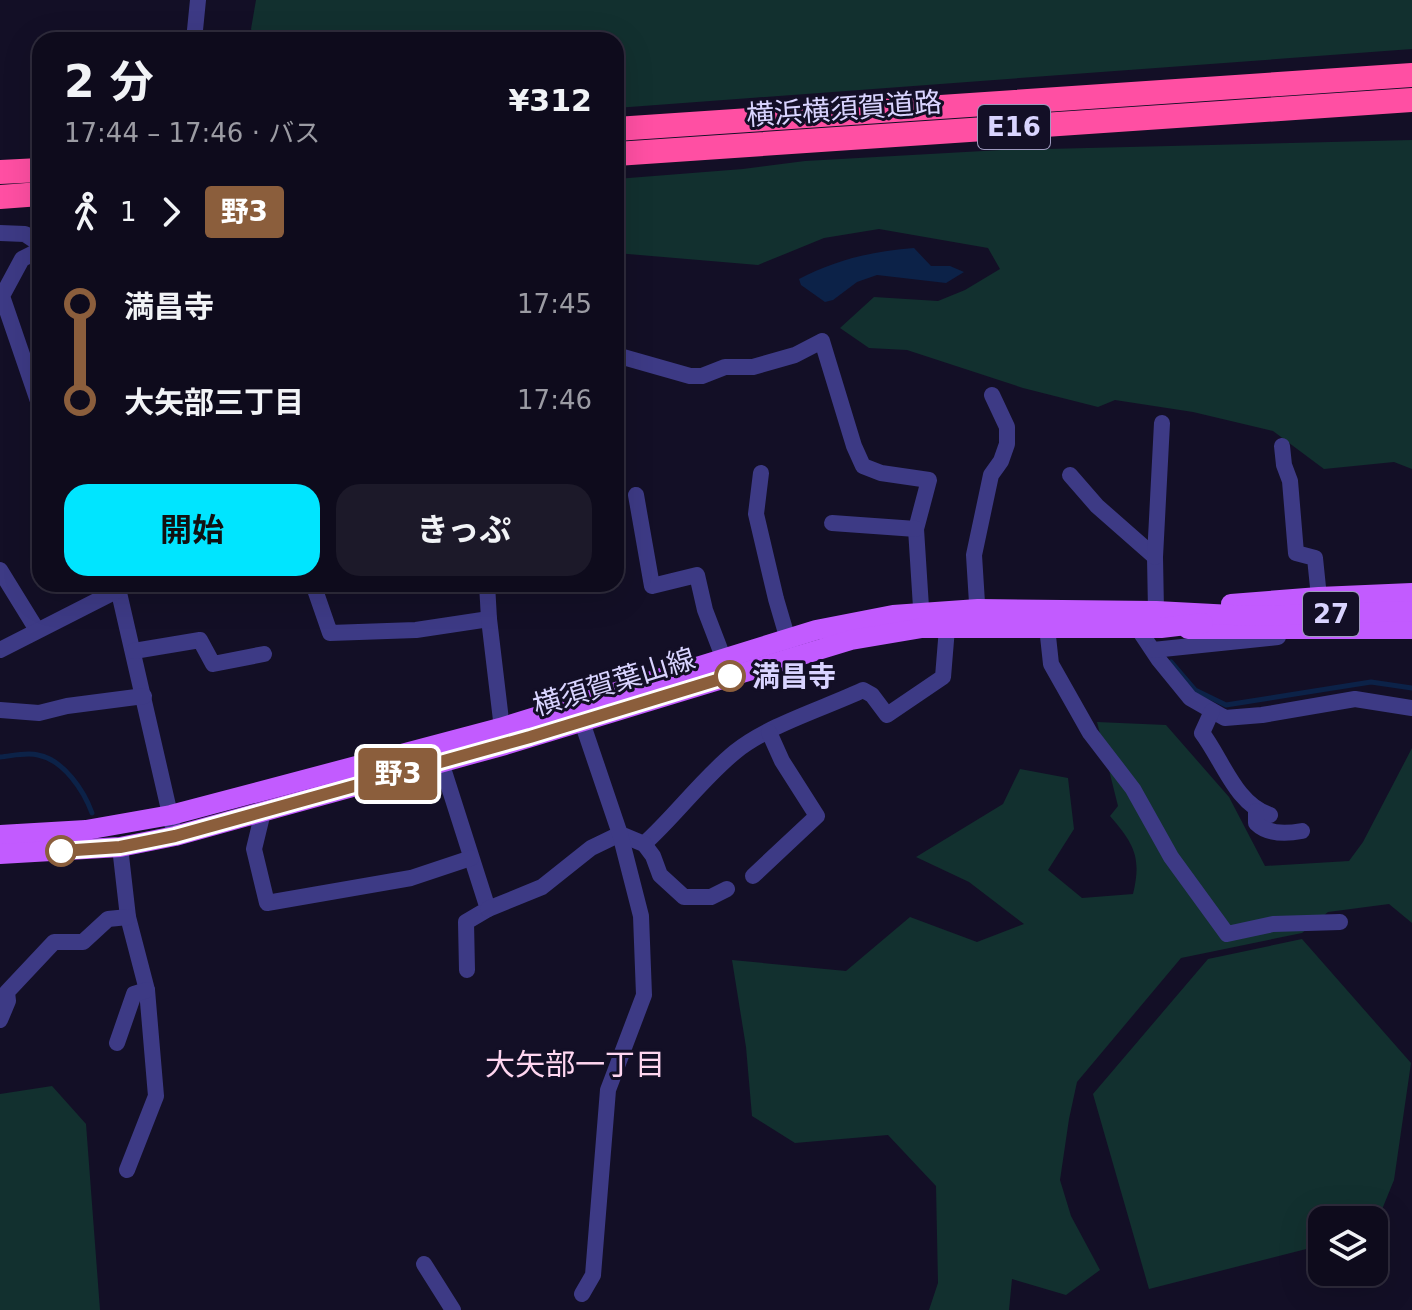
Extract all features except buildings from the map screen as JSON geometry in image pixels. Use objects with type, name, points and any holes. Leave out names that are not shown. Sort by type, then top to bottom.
[{"type":"highway","name":"横浜横須賀道路","points":[[624,128],[1412,75]]},
{"type":"highway","name":"横浜横須賀道路","points":[[624,153],[1412,100]]},
{"type":"highway","points":[[1097,121],[1158,124],[1412,116]]},
{"type":"highway","points":[[0,172],[32,170]]},
{"type":"highway","points":[[0,197],[32,195]]},
{"type":"main road","points":[[1158,619],[1319,597],[1412,593]]},
{"type":"main road","name":"横須賀葉山線","points":[[0,835],[86,830],[171,815],[502,736],[790,648],[851,640],[922,620],[1158,619],[1412,611]]},
{"type":"main road","name":"横須賀葉山線","points":[[922,620],[947,628],[978,618],[1047,627],[1137,627],[1158,619]]},
{"type":"main road","points":[[1158,619],[1412,629]]},
{"type":"main road","name":"横須賀葉山線","points":[[0,854],[120,847],[175,836],[441,762],[502,736],[582,722],[727,668]]},
{"type":"street","points":[[195,32],[198,0]]},
{"type":"street","points":[[0,233],[25,234],[32,239]]},
{"type":"street","points":[[32,254],[22,259],[2,296],[32,382]]},
{"type":"street","points":[[624,357],[690,376],[702,376],[725,367],[753,367],[795,355],[822,341],[863,466],[881,473],[929,480],[916,529],[922,620]]},
{"type":"street","points":[[978,618],[974,555],[991,475],[1001,461],[1007,444],[1007,427],[992,395]]},
{"type":"street","points":[[1158,619],[1155,557],[1162,423]]},
{"type":"street","points":[[1282,446],[1290,481],[1296,553],[1315,558],[1319,597]]},
{"type":"street","points":[[761,473],[756,514],[790,648]]},
{"type":"street","points":[[1070,475],[1097,506],[1155,557]]},
{"type":"street","points":[[636,495],[652,586],[697,575],[705,610],[727,668]]},
{"type":"street","points":[[832,523],[916,529]]},
{"type":"street","points":[[0,570],[37,630]]},
{"type":"street","points":[[0,650],[109,592]]},
{"type":"street","points":[[119,592],[175,836]]},
{"type":"street","points":[[316,592],[330,633],[416,630],[489,619]]},
{"type":"street","points":[[487,592],[502,736]]},
{"type":"street","points":[[1047,627],[1051,664],[1090,733],[1133,789],[1171,857],[1227,934],[1273,924],[1340,922]]},
{"type":"street","points":[[1137,627],[1190,698],[1225,718],[1355,699],[1412,708]]},
{"type":"street","points":[[644,844],[736,751],[769,732],[863,690],[872,695],[887,715],[943,677],[947,628]]},
{"type":"street","points":[[1153,650],[1275,637],[1412,637]]},
{"type":"street","points":[[134,651],[200,640],[213,664],[264,654]]},
{"type":"street","points":[[0,710],[39,713],[67,706],[144,696]]},
{"type":"street","points":[[1212,711],[1202,733],[1241,795],[1263,813],[1256,823],[1264,829],[1281,832],[1302,831]]},
{"type":"street","points":[[582,722],[620,834],[641,916],[644,995],[608,1090],[593,1275],[582,1294]]},
{"type":"street","points":[[753,876],[817,816],[782,761],[769,732]]},
{"type":"street","points":[[441,762],[488,909]]},
{"type":"street","points":[[263,812],[254,849],[267,903],[411,878],[471,858]]},
{"type":"street","points":[[467,970],[466,922],[488,909],[542,887],[591,848],[620,834],[644,844],[653,856],[660,875],[684,897],[711,897],[727,889]]},
{"type":"street","points":[[120,847],[128,917],[147,990],[156,1096],[127,1170]]},
{"type":"street","points":[[0,1020],[8,1001],[7,992],[54,942],[83,942],[108,919],[128,917]]},
{"type":"street","points":[[117,1043],[134,994],[147,990]]},
{"type":"street","points":[[424,1264],[453,1310]]},
{"type":"green space","points":[[256,0],[1412,0],[1412,49],[624,107],[624,32],[252,32]]},
{"type":"green space","points":[[1412,140],[1412,469],[1394,462],[1324,469],[1273,431],[1193,412],[1115,400],[1098,407],[1023,388],[907,350],[869,348],[840,328],[874,297],[938,301],[965,290],[1000,269],[988,248],[879,229],[824,238],[758,265],[624,254],[624,178],[805,161],[1001,150]]},
{"type":"green space","points":[[1097,722],[1166,725],[1229,797],[1265,866],[1349,861],[1363,842],[1412,748],[1412,923],[1389,904],[1328,912],[1302,933],[1181,958],[1077,1082],[1060,1180],[1071,1216],[1100,1270],[1066,1295],[1012,1279],[1009,1310],[929,1310],[938,1283],[936,1186],[888,1135],[795,1143],[752,1116],[746,1047],[732,960],[846,971],[910,917],[977,942],[1024,924],[969,882],[916,857],[1003,804],[1020,769],[1068,778],[1074,829],[1048,870],[1082,898],[1133,894],[1136,860],[1130,843],[1110,816],[1118,806]]},
{"type":"green space","points":[[1302,939],[1411,1063],[1394,1180],[1383,1206],[1308,1206],[1308,1249],[1149,1289],[1093,1094],[1208,959]]},
{"type":"green space","points":[[52,1086],[86,1124],[100,1310],[0,1310],[0,1094]]},
{"type":"water","points":[[914,248],[931,266],[950,266],[964,272],[946,283],[877,275],[857,282],[833,300],[825,302],[801,285],[799,279],[855,258]]},
{"type":"waterway","points":[[1171,662],[1195,690],[1226,705],[1371,682],[1412,688]]},
{"type":"waterway","points":[[0,757],[33,754],[56,763],[78,786],[92,813]]},
{"type":"bus line","name":"野3","points":[[61,851],[120,847],[175,836],[530,737],[730,676]]},
{"type":"place","name":"満昌寺","points":[[730,676]]},
{"type":"district","name":"大矢部一丁目","points":[[575,1064]]}]
